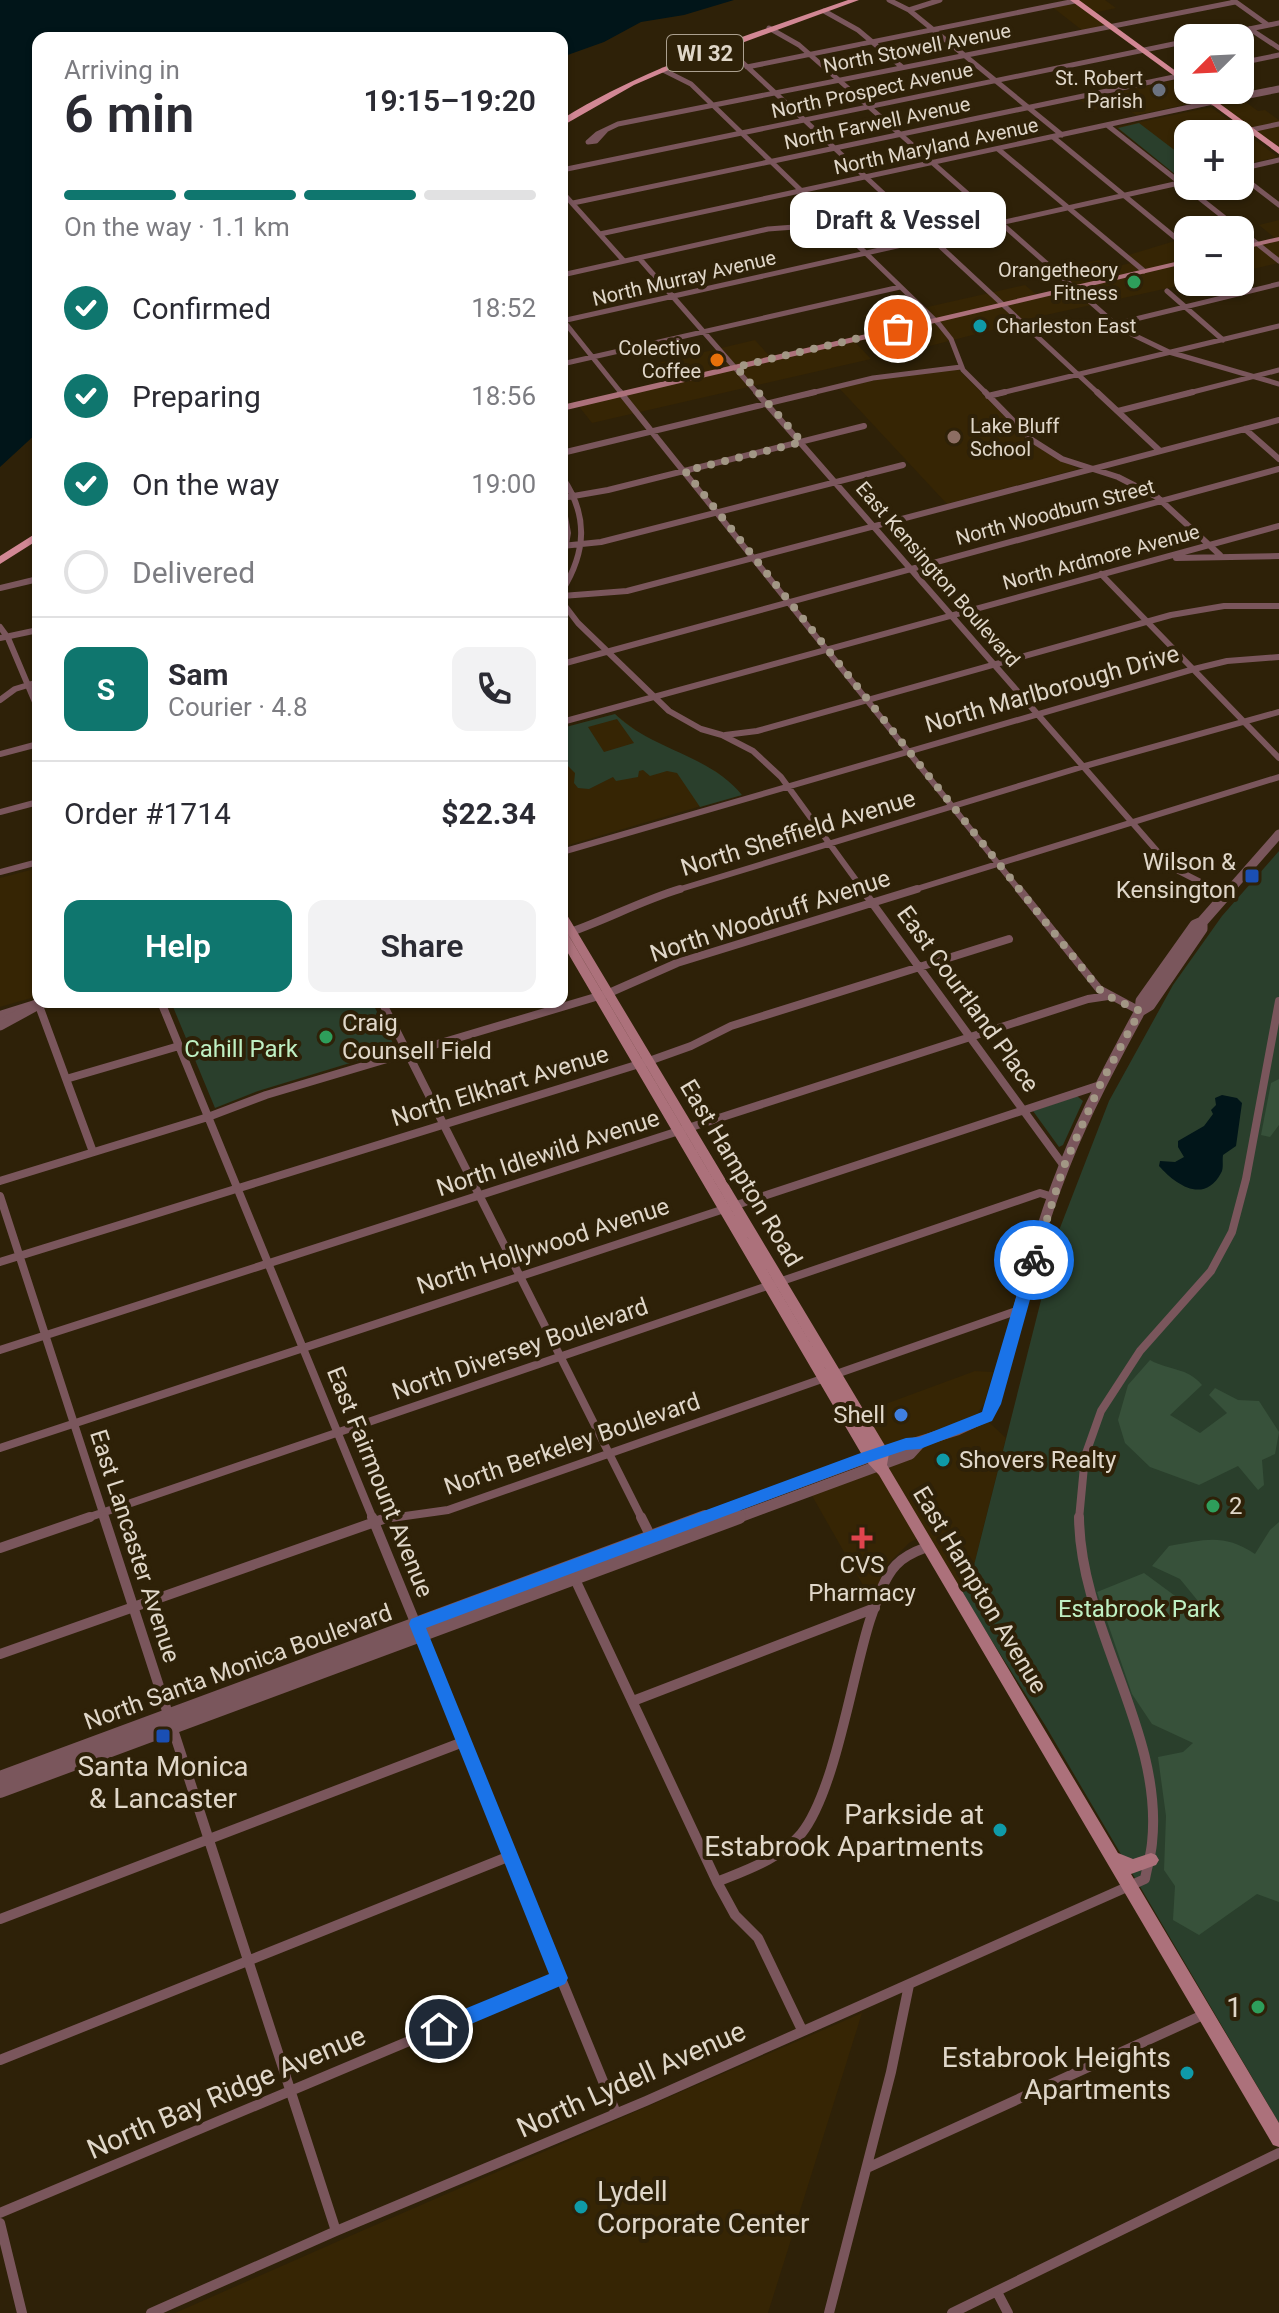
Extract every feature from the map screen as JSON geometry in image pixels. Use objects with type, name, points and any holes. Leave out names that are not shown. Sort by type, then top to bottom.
[{"type":"main road","name":"WI 32","points":[[568,119],[604,95],[663,70],[769,28],[855,0]]},
{"type":"main road","points":[[1077,0],[1174,74]]},
{"type":"main road","points":[[1216,104],[1237,120]]},
{"type":"main road","points":[[1254,132],[1279,151]]},
{"type":"main road","points":[[1254,245],[1279,239]]},
{"type":"main road","points":[[568,407],[1174,264]]},
{"type":"main road","points":[[0,561],[32,539]]},
{"type":"main road","name":"East Hampton Road","points":[[568,939],[604,994],[877,1458]]},
{"type":"main road","name":"East Hampton Avenue","points":[[877,1458],[1279,2139]]},
{"type":"main road","points":[[1111,1854],[1132,1867],[1151,1860]]},
{"type":"street","points":[[889,0],[909,10],[1062,135]]},
{"type":"street","points":[[909,10],[940,0]]},
{"type":"street","points":[[747,67],[1077,0]]},
{"type":"street","points":[[1234,1],[1268,25]]},
{"type":"street","name":"North Stowell Avenue","points":[[606,130],[615,125],[1234,1]]},
{"type":"street","points":[[824,11],[872,42],[902,67]]},
{"type":"street","points":[[1254,28],[1279,23]]},
{"type":"street","points":[[769,28],[809,54],[1130,335],[1169,352],[1279,384]]},
{"type":"street","points":[[1254,32],[1279,48]]},
{"type":"street","name":"North Prospect Avenue","points":[[568,169],[1174,44]]},
{"type":"street","points":[[714,49],[747,67],[1160,451]]},
{"type":"street","points":[[1254,60],[1279,55]]},
{"type":"street","points":[[663,70],[691,84],[935,320],[951,339],[961,367],[1039,446],[1062,459],[1140,487],[1162,500],[1220,555]]},
{"type":"street","name":"North Farwell Avenue","points":[[573,203],[1174,77]]},
{"type":"street","name":"North Maryland Avenue","points":[[1254,94],[1279,89]]},
{"type":"street","name":"North Maryland Avenue","points":[[600,234],[1204,104]]},
{"type":"street","points":[[1254,129],[1279,124]]},
{"type":"street","points":[[1107,125],[1174,179]]},
{"type":"street","points":[[1053,137],[1174,236]]},
{"type":"street","points":[[998,149],[1144,271]]},
{"type":"street","points":[[1254,168],[1279,160]]},
{"type":"street","name":"North Murray Avenue","points":[[568,319],[1174,184]]},
{"type":"street","points":[[1254,184],[1279,205]]},
{"type":"street","points":[[568,198],[624,261]]},
{"type":"street","points":[[1201,200],[1222,216]]},
{"type":"street","points":[[568,274],[768,229],[835,224]]},
{"type":"street","points":[[1254,241],[1279,261]]},
{"type":"street","name":"East Kensington Boulevard","points":[[639,258],[1171,867],[1224,894]]},
{"type":"street","points":[[1115,324],[1279,284]]},
{"type":"street","points":[[568,363],[900,287]]},
{"type":"street","points":[[1167,291],[1223,340]]},
{"type":"street","points":[[568,326],[1108,996],[1140,1011]]},
{"type":"street","points":[[988,396],[1279,326]]},
{"type":"street","points":[[568,452],[873,378],[961,367]]},
{"type":"street","points":[[1118,411],[1279,370]]},
{"type":"street","points":[[568,596],[627,591],[1279,420]]},
{"type":"street","points":[[568,498],[864,426]]},
{"type":"street","points":[[1245,429],[1279,459]]},
{"type":"street","points":[[568,546],[584,545],[903,465]]},
{"type":"street","name":"North Woodburn Street","points":[[568,662],[1279,469]]},
{"type":"street","points":[[568,486],[575,496],[584,525],[584,545],[568,584]]},
{"type":"street","name":"North Ardmore Avenue","points":[[568,720],[1279,526]]},
{"type":"street","points":[[1159,559],[1220,555],[1279,556]]},
{"type":"street","points":[[1101,574],[1279,758]]},
{"type":"street","points":[[0,588],[32,580]]},
{"type":"street","name":"East Courtland Place","points":[[568,606],[578,623],[653,696],[686,721],[753,751],[789,787],[1064,1166]]},
{"type":"street","points":[[722,735],[764,729],[1147,621],[1211,608],[1279,606]]},
{"type":"street","points":[[0,627],[3,639],[32,695]]},
{"type":"street","points":[[3,639],[32,632]]},
{"type":"street","name":"North Marlborough Drive","points":[[568,850],[1194,669],[1227,661],[1279,657]]},
{"type":"street","points":[[0,700],[15,689],[32,684]]},
{"type":"street","name":"North Sheffield Avenue","points":[[568,933],[647,899],[1085,766],[1279,712]]},
{"type":"street","points":[[753,751],[755,740],[764,729]]},
{"type":"street","points":[[0,754],[32,746]]},
{"type":"street","name":"North Woodruff Avenue","points":[[568,1005],[604,994],[677,963],[1279,777]]},
{"type":"street","points":[[0,812],[32,804]]},
{"type":"street","points":[[1019,1310],[1064,1166],[1100,1085],[1140,1011],[1141,1001],[1195,925],[1202,922],[1279,834]]},
{"type":"street","points":[[0,872],[32,864]]},
{"type":"street","name":"North Elkhart Avenue","points":[[0,1262],[644,1063],[691,1046],[731,1026],[1009,939]]},
{"type":"street","name":"North Idlewild Avenue","points":[[0,1350],[1088,999],[1108,996]]},
{"type":"street","points":[[1130,1887],[1145,1879],[1151,1860],[1154,1816],[1147,1772],[1085,1576],[1079,1508],[1082,1475],[1088,1443],[1103,1404],[1124,1370],[1215,1264],[1232,1229],[1244,1191],[1279,1001]]},
{"type":"street","points":[[0,1015],[32,1005]]},
{"type":"street","points":[[0,1025],[32,1007]]},
{"type":"street","points":[[42,1008],[93,1152]]},
{"type":"street","name":"East Fairmount Avenue","points":[[163,1008],[616,2113]]},
{"type":"street","points":[[385,1008],[654,1543]]},
{"type":"street","name":"North Woodruff Avenue","points":[[0,1181],[208,1117],[266,1095],[557,1008]]},
{"type":"street","points":[[66,1079],[179,1046]]},
{"type":"street","name":"North Hollywood Avenue","points":[[0,1448],[1100,1085]]},
{"type":"street","name":"North Diversey Boulevard","points":[[0,1548],[1040,1193],[1053,1197]]},
{"type":"street","name":"East Lancaster Avenue","points":[[0,1196],[336,2231]]},
{"type":"street","name":"North Berkeley Boulevard","points":[[0,1654],[375,1522],[409,1512],[448,1510],[1019,1310]]},
{"type":"street","name":"North Santa Monica Boulevard","points":[[0,1778],[171,1721],[877,1458],[910,1454],[920,1443],[987,1416],[994,1404],[1019,1310]]},
{"type":"street","points":[[717,1882],[771,1857],[793,1843],[810,1822],[823,1790],[875,1608],[893,1568],[910,1553],[927,1547]]},
{"type":"street","points":[[572,1572],[717,1882],[735,1915],[758,1938],[802,2030]]},
{"type":"street","points":[[633,1701],[875,1608]]},
{"type":"street","name":"North Santa Monica Boulevard","points":[[0,1791],[171,1721]]},
{"type":"street","points":[[0,1919],[463,1742]]},
{"type":"street","points":[[0,2060],[510,1856]]},
{"type":"street","name":"North Lydell Avenue","points":[[151,2313],[1130,1887]]},
{"type":"street","name":"North Bay Ridge Avenue","points":[[0,2213],[559,1978]]},
{"type":"street","points":[[829,2313],[867,2168],[909,1985]]},
{"type":"street","points":[[867,2168],[1206,2014]]},
{"type":"street","points":[[952,2313],[1279,2153]]},
{"type":"street","points":[[0,2223],[22,2313]]},
{"type":"street","points":[[997,2292],[1008,2313]]},
{"type":"shaded area","points":[[0,0],[734,0],[684,15],[641,22],[604,42],[568,55],[568,32],[32,32],[32,438],[0,467]]},
{"type":"shaded area","points":[[1081,0],[1105,0],[1116,8],[1093,13],[1109,26],[1083,31],[1051,6]]},
{"type":"shaded area","points":[[1174,80],[1174,104],[1189,104],[1136,115],[1122,105],[1094,110],[1080,100]]},
{"type":"shaded area","points":[[1215,104],[1248,104],[1279,120],[1279,151],[1254,133],[1254,120],[1237,120]]},
{"type":"shaded area","points":[[1211,107],[1228,120],[1174,120],[1174,173],[1116,127]]},
{"type":"shaded area","points":[[1254,139],[1278,157],[1254,162]]},
{"type":"shaded area","points":[[1279,220],[1279,263],[1254,269],[1254,244],[1276,239],[1259,225]]},
{"type":"shaded area","points":[[1174,241],[1174,287],[1023,320],[890,356],[882,357],[862,338],[881,333],[863,315],[916,302],[923,308],[1025,285],[1038,296],[1073,288],[1063,278],[1088,272],[1079,264],[1099,260],[1109,268],[1131,263],[1125,256]]},
{"type":"shaded area","points":[[755,340],[772,359],[853,340],[871,359],[592,423],[577,404],[669,382],[653,364]]},
{"type":"shaded area","name":"Lake Bluff School","points":[[958,369],[1031,443],[1078,469],[947,504],[839,388],[890,377]]},
{"type":"shaded area","points":[[615,714],[653,743],[716,771],[742,794],[568,845],[568,726]]},
{"type":"shaded area","points":[[32,870],[32,998],[0,1007],[0,878]]},
{"type":"shaded area","points":[[1222,1095],[1237,1098],[1242,1103],[1236,1146],[1223,1155],[1222,1171],[1214,1183],[1198,1190],[1181,1185],[1159,1166],[1160,1161],[1175,1162],[1184,1157],[1178,1141],[1204,1126],[1213,1114],[1211,1110],[1216,1105],[1215,1098]]},
{"type":"shaded area","points":[[975,1371],[993,1372],[984,1404],[978,1412],[1006,1438],[969,1585],[961,1592],[927,1533],[909,1543],[888,1564],[872,1601],[811,1494],[893,1465],[861,1413]]},
{"type":"shaded area","points":[[862,2013],[768,2313],[175,2313],[350,2236]]},
{"type":"green space","points":[[1139,123],[1174,150],[1174,173],[1118,128]]},
{"type":"green space","points":[[615,714],[646,736],[714,771],[742,795],[700,807],[677,773],[667,771],[650,776],[643,770],[639,771],[638,777],[616,781],[613,777],[589,789],[578,788],[574,783],[575,773],[568,766],[568,726]],"holes":[[[617,719],[634,743],[604,752],[588,727]]]},
{"type":"green space","name":"Estabrook Park","points":[[1279,851],[1279,2123],[1045,1725],[961,1592],[969,1585],[1058,1233],[1109,1101],[1173,985],[1222,916]]},
{"type":"green space","name":"Cahill Park","points":[[173,1008],[375,1008],[396,1049],[258,1091],[215,1108]]},
{"type":"green space","points":[[1279,1079],[1279,1125],[1270,1137],[1261,1135],[1271,1083]]},
{"type":"green space","points":[[1077,1096],[1083,1101],[1063,1145],[1059,1147],[1033,1111]]},
{"type":"green space","points":[[1150,1360],[1184,1372],[1202,1385],[1170,1415],[1200,1433],[1227,1413],[1209,1395],[1215,1388],[1238,1400],[1259,1401],[1279,1432],[1275,1454],[1262,1460],[1264,1485],[1258,1490],[1238,1466],[1199,1485],[1150,1467],[1125,1443],[1118,1420],[1128,1385]]},
{"type":"green space","points":[[1279,1522],[1279,1902],[1257,1894],[1199,1935],[1173,1920],[1175,1886],[1164,1870],[1166,1816],[1158,1757],[1183,1752],[1193,1743],[1152,1724],[1132,1694],[1097,1592],[1144,1573],[1182,1601],[1198,1601],[1180,1579],[1152,1566],[1169,1546],[1214,1540],[1233,1543],[1255,1554]]},
{"type":"way so far","points":[[898,329],[736,367],[802,442],[685,471],[1099,989],[1140,1011],[1100,1085],[1064,1166],[1034,1260]]},
{"type":"place","name":"St. Robert Parish","points":[[1159,90]]},
{"type":"place","name":"Orangetheory Fitness","points":[[1134,282]]},
{"type":"place","name":"Charleston East","points":[[980,326]]},
{"type":"place","name":"Draft & Vessel","points":[[898,329]]},
{"type":"place","name":"Colectivo Coffee","points":[[717,360]]},
{"type":"place","name":"Lake Bluff School","points":[[954,437]]},
{"type":"place","name":"Wilson & Kensington","points":[[1252,876]]},
{"type":"place","name":"Craig Counsell Field","points":[[326,1037]]},
{"type":"place","name":"Shell","points":[[901,1415]]},
{"type":"place","name":"Shovers Realty","points":[[943,1460]]},
{"type":"place","name":"2","points":[[1213,1506]]},
{"type":"place","name":"CVS Pharmacy","points":[[862,1538]]},
{"type":"place","name":"Santa Monica & Lancaster","points":[[163,1736]]},
{"type":"place","name":"Parkside at Estabrook Apartments","points":[[1000,1830]]},
{"type":"place","name":"1","points":[[1258,2007]]},
{"type":"place","name":"Estabrook Heights Apartments","points":[[1187,2073]]},
{"type":"place","name":"Lydell Corporate Center","points":[[581,2207]]},
{"type":"route","points":[[439,2029],[559,1978],[417,1624],[863,1459],[975,1423],[987,1416],[994,1404],[1034,1260]]}]
